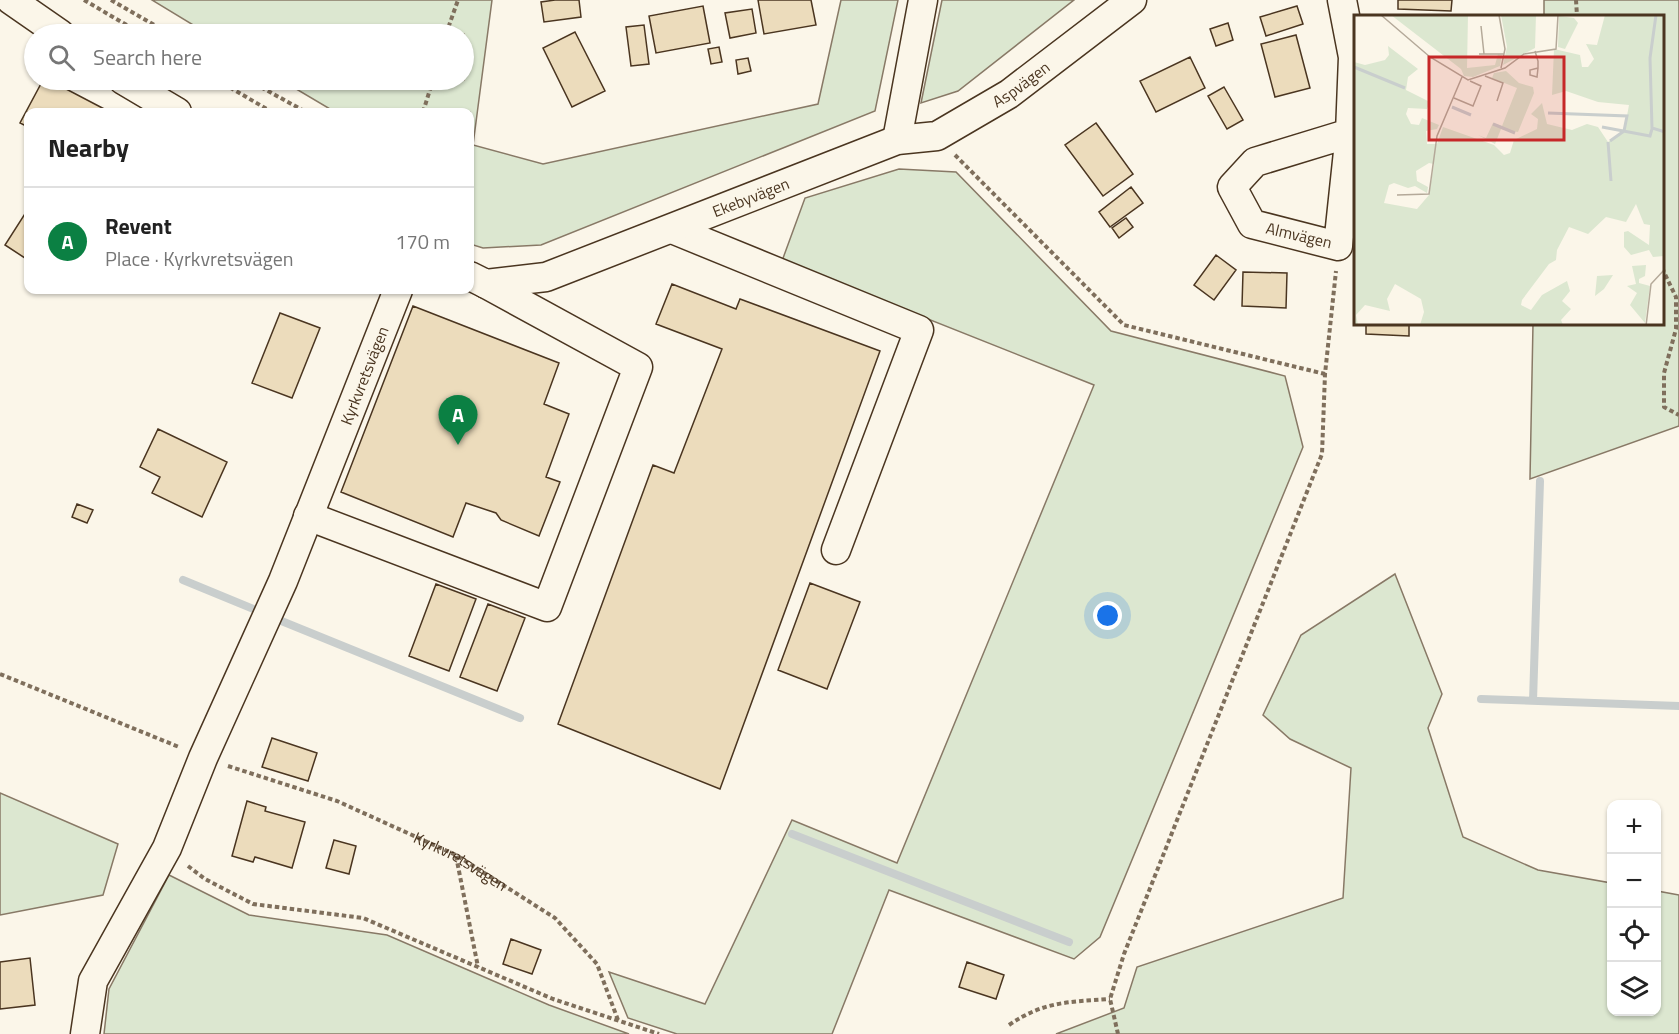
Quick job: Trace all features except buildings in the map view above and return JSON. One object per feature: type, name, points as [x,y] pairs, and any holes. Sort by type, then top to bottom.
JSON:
[{"type":"street","points":[[11,0],[46,24]]},
{"type":"street","points":[[897,140],[923,0]]},
{"type":"street","name":"Aspvägen","points":[[897,140],[937,136],[1009,94],[1132,0]]},
{"type":"street","name":"Almvägen","points":[[1342,0],[1353,57],[1350,133],[1338,246],[1252,224],[1232,187],[1255,162],[1350,133]]},
{"type":"street","points":[[140,90],[170,108]]},
{"type":"street","name":"Ekebyvägen","points":[[478,280],[546,277],[897,140]]},
{"type":"street","points":[[672,229],[919,330],[836,550]]},
{"type":"street","points":[[308,516],[548,607],[638,367],[478,280]]},
{"type":"street","name":"Kyrkvretsvägen","points":[[85,1034],[93,981],[167,848],[203,758],[283,580],[396,294]]},
{"type":"path","points":[[84,0],[125,24]]},
{"type":"path","points":[[111,0],[153,24]]},
{"type":"path","points":[[450,24],[458,0]]},
{"type":"path","points":[[1576,0],[1577,15]]},
{"type":"path","points":[[234,90],[265,108]]},
{"type":"path","points":[[266,90],[299,108]]},
{"type":"path","points":[[424,108],[430,90]]},
{"type":"path","points":[[937,136],[1011,214],[1124,325],[1325,374]]},
{"type":"path","points":[[1118,1034],[1110,999],[1124,954],[1322,454],[1325,374],[1338,246]]},
{"type":"path","points":[[1664,272],[1676,297],[1676,329],[1664,373],[1664,407],[1679,415]]},
{"type":"path","name":"Kyrkvretsvägen","points":[[0,674],[158,736],[203,758],[337,801],[456,855],[555,918],[597,964],[618,1020]]},
{"type":"path","points":[[167,848],[205,879],[254,904],[363,918],[553,999],[659,1034]]},
{"type":"path","points":[[456,855],[478,967]]},
{"type":"path","points":[[1009,1025],[1030,1010],[1060,1002],[1110,999]]},
{"type":"green space","points":[[152,0],[492,0],[474,137],[474,108],[328,108],[298,90],[474,90],[474,24],[192,24]]},
{"type":"green space","points":[[841,0],[898,0],[875,111],[541,245],[483,248],[474,245],[474,145],[543,164],[818,104]]},
{"type":"green space","points":[[942,0],[1074,0],[958,91],[921,103]]},
{"type":"green space","points":[[1544,0],[1679,0],[1679,426],[1530,479],[1533,326],[1664,326],[1664,15],[1544,15]]},
{"type":"green space","points":[[899,169],[956,172],[1111,331],[1285,376],[1303,447],[1100,937],[1074,959],[889,890],[832,1034],[677,1034],[628,1018],[609,972],[705,1004],[792,820],[897,863],[1094,385],[782,261],[805,198]]},
{"type":"green space","points":[[1395,574],[1442,694],[1428,728],[1463,837],[1538,870],[1607,882],[1607,1016],[1661,1016],[1661,892],[1679,895],[1679,1034],[1056,1034],[1124,1008],[1137,967],[1343,898],[1351,768],[1290,739],[1263,715],[1301,635]]},
{"type":"green space","points":[[0,793],[118,844],[103,895],[0,915]]},
{"type":"green space","points":[[169,875],[249,915],[387,935],[549,1005],[629,1034],[104,1034],[109,989]]},
{"type":"waterway","points":[[1533,701],[1540,481]]},
{"type":"waterway","points":[[183,580],[256,610]]},
{"type":"waterway","points":[[279,620],[520,718]]},
{"type":"waterway","points":[[1481,699],[1679,706]]},
{"type":"waterway","points":[[792,834],[1069,942]]},
{"type":"place","name":"Revent","points":[[458,445]]}]
